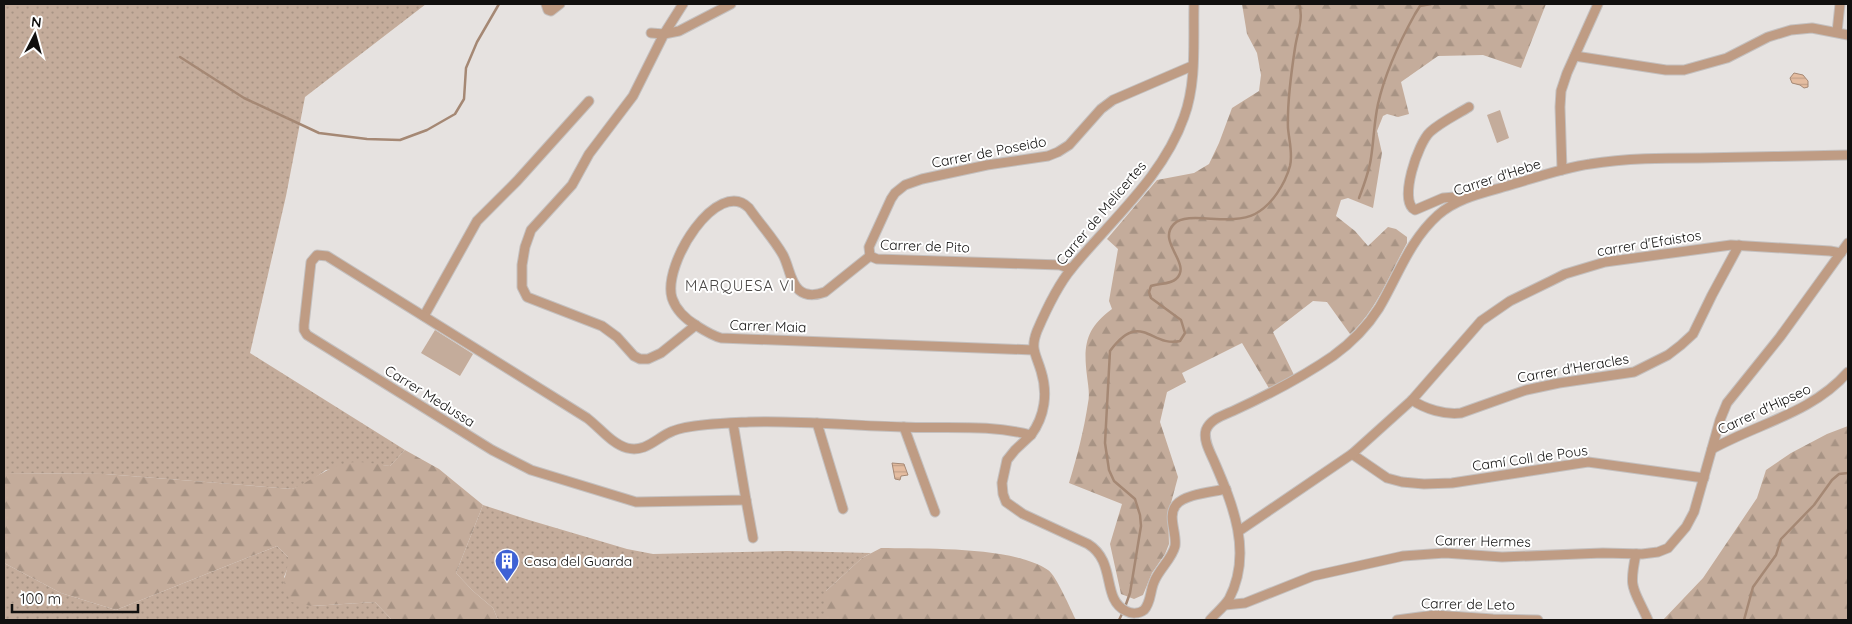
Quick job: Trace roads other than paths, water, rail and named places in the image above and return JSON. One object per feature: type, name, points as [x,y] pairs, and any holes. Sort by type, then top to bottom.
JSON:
[{"type":"street","points":[[546,4],[548,10],[552,11],[560,4]]},
{"type":"street","points":[[683,4],[664,34],[633,96],[592,149],[572,184],[531,230],[524,254],[522,287],[524,294],[530,299],[602,326],[617,337],[634,356],[640,359],[648,359],[661,353],[696,325]]},
{"type":"street","points":[[651,33],[664,34],[680,31],[731,4]]},
{"type":"street","name":"Carrer de Melicertes","points":[[1033,350],[1034,338],[1042,320],[1071,269],[1141,188],[1169,149],[1181,124],[1192,84],[1194,4]]},
{"type":"street","points":[[1562,170],[1560,100],[1564,81],[1598,4]]},
{"type":"street","points":[[1837,32],[1840,4]]},
{"type":"street","points":[[1575,56],[1666,70],[1684,70],[1727,58],[1768,37],[1791,30],[1806,28],[1848,35]]},
{"type":"street","name":"Carrer de Poseido","points":[[870,256],[869,247],[891,199],[905,185],[950,172],[1058,152],[1069,144],[1101,109],[1113,100],[1192,66]]},
{"type":"street","points":[[424,316],[477,221],[517,181],[589,101]]},
{"type":"street","points":[[1469,107],[1430,132],[1425,138],[1408,183],[1408,201],[1411,208],[1415,210],[1443,198],[1456,196],[1470,197]]},
{"type":"street","name":"Carrer d'Hebe","points":[[1239,531],[1226,489],[1205,439],[1209,425],[1216,419],[1294,381],[1350,342],[1376,312],[1407,253],[1429,224],[1447,208],[1470,197],[1562,170],[1608,161],[1848,155]]},
{"type":"street","name":"Carrer de Pito","points":[[696,325],[686,318],[674,302],[670,290],[672,273],[677,257],[708,213],[720,205],[731,201],[746,205],[781,252],[799,291],[806,294],[816,295],[825,292],[870,256],[877,259],[1060,265],[1071,269]]},
{"type":"street","points":[[1704,478],[1720,420],[1727,403],[1780,336],[1848,242]]},
{"type":"street","name":"carrer d'Efaistos","points":[[1352,454],[1412,400],[1481,321],[1510,301],[1565,274],[1605,262],[1739,245],[1830,251],[1840,254]]},
{"type":"street","name":"Carrer d'Heracles","points":[[1412,400],[1428,408],[1450,413],[1461,413],[1526,390],[1568,381],[1620,375],[1641,369],[1676,350],[1690,338],[1739,245]]},
{"type":"street","name":"Carrer Medussa","points":[[746,500],[636,502],[531,470],[507,459],[307,335],[304,325],[312,259],[317,255],[327,256],[587,418],[624,447],[640,449],[676,430],[766,421],[904,428],[969,428],[1011,431],[1031,435]]},
{"type":"street","name":"Carrer Maia","points":[[696,325],[721,338],[1033,350]]},
{"type":"street","points":[[1033,350],[1043,378],[1045,398],[1040,420],[1031,435],[1007,460],[1002,483],[1003,494],[1006,502],[1023,514],[1097,550],[1104,561],[1114,599],[1128,612],[1138,613],[1147,606],[1156,576],[1173,550],[1175,541],[1172,515],[1175,505],[1185,498],[1226,489]]},
{"type":"street","name":"Carrer d'Hipseo","points":[[1712,449],[1813,402],[1831,389],[1848,372]]},
{"type":"street","points":[[733,423],[753,538]]},
{"type":"street","points":[[817,423],[843,509]]},
{"type":"street","points":[[904,428],[935,512]]},
{"type":"street","points":[[1210,620],[1225,605],[1234,587],[1239,570],[1241,551],[1239,531],[1352,454]]},
{"type":"street","name":"Camí Coll de Pous","points":[[1352,454],[1387,478],[1402,482],[1424,484],[1452,483],[1588,462],[1704,478]]},
{"type":"street","name":"Carrer Hermes","points":[[1225,605],[1245,602],[1313,576],[1403,556],[1445,553],[1502,557],[1658,552],[1674,543],[1690,520],[1704,478]]},
{"type":"street","points":[[1636,554],[1632,584],[1635,595],[1648,620]]},
{"type":"street","name":"Carrer de Leto","points":[[1397,620],[1427,615],[1538,620]]},
{"type":"waterway","points":[[180,57],[244,98],[319,133],[367,139],[400,140],[427,130],[455,114],[464,99],[466,68],[477,42],[499,4]]},
{"type":"waterway","points":[[1125,607],[1130,593],[1141,526],[1135,499],[1114,481],[1109,470],[1105,443],[1110,351],[1121,339],[1130,333],[1138,331],[1170,342],[1180,341],[1185,333],[1181,320],[1151,298],[1149,292],[1151,286],[1173,281],[1180,273],[1178,260],[1169,238],[1174,224],[1189,218],[1245,218],[1255,214],[1267,205],[1281,187],[1288,173],[1291,161],[1288,108],[1292,68],[1300,21],[1299,4]]},
{"type":"waterway","points":[[1359,198],[1369,168],[1378,104],[1389,69],[1404,35],[1420,6],[1431,4]]},
{"type":"waterway","points":[[1744,620],[1753,587],[1776,555],[1781,539],[1814,505],[1832,480],[1839,474],[1848,473]]},
{"type":"waterway","points":[[1119,620],[1123,612]]},
{"type":"place","name":"Casa del Guarda","points":[[507,582]]},
{"type":"district","name":"MARQUESA VI","points":[[740,285]]}]
